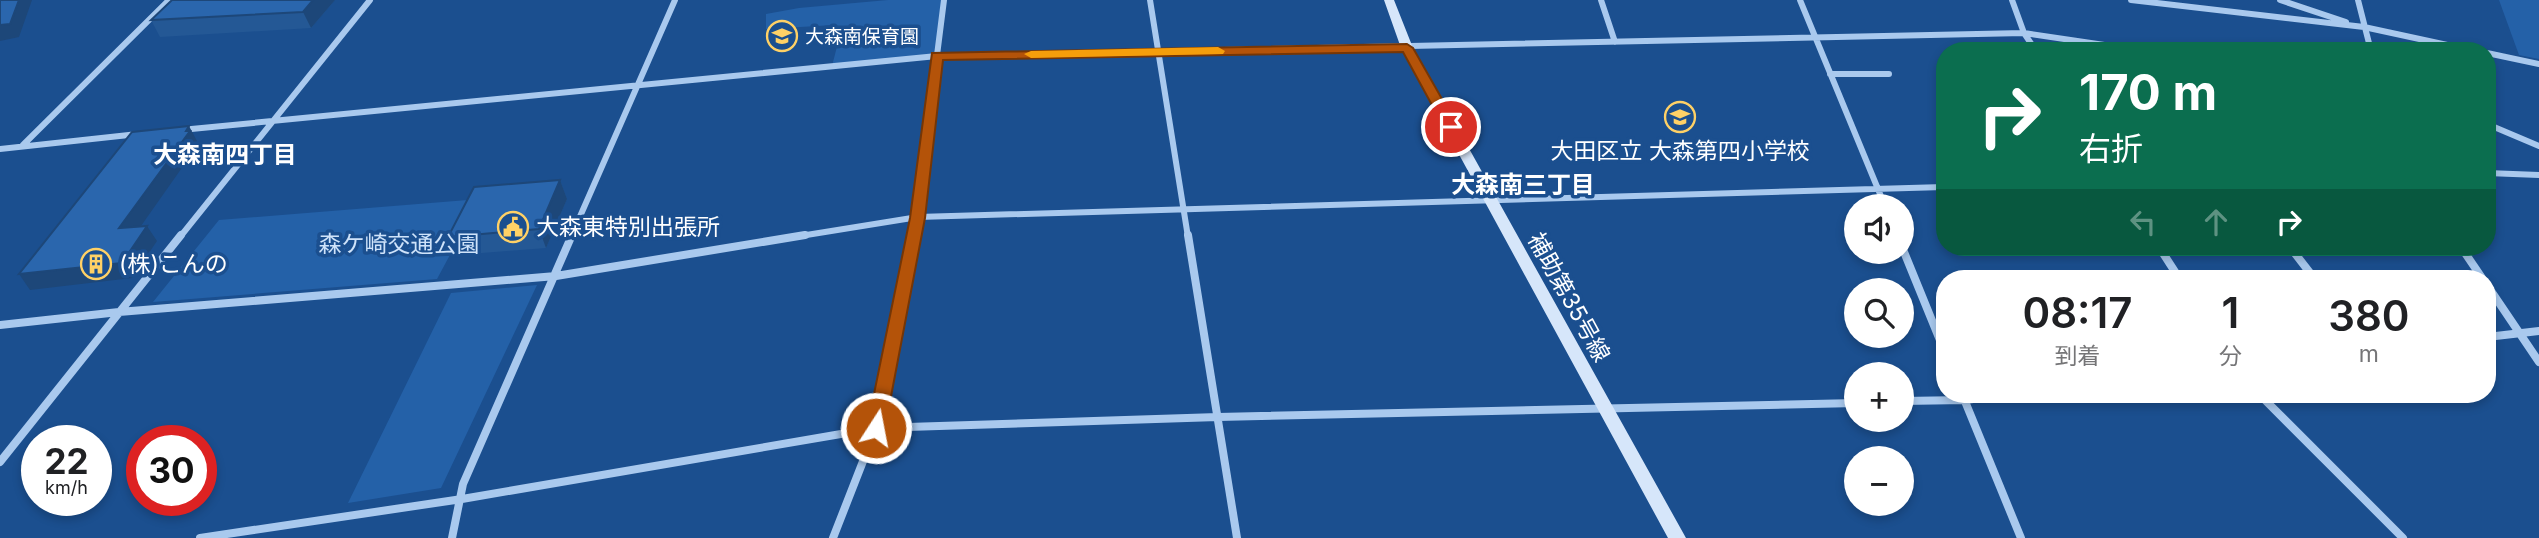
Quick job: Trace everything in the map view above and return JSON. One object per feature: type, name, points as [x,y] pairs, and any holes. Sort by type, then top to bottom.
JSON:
[{"type":"street","points":[[22,145],[169,0]]},
{"type":"street","points":[[0,461],[370,0]]},
{"type":"street","points":[[452,538],[463,484],[675,0]]},
{"type":"street","points":[[832,538],[876,428],[918,218],[944,0]]},
{"type":"street","points":[[1150,0],[1237,538]]},
{"type":"street","name":"補助第35号線","points":[[1389,0],[1407,48],[1677,538]]},
{"type":"street","points":[[1601,0],[1615,42]]},
{"type":"street","points":[[1800,0],[1880,194]]},
{"type":"street","points":[[2011,0],[2030,42]]},
{"type":"street","points":[[2131,0],[2364,27],[2433,42]]},
{"type":"street","points":[[2280,0],[2364,27]]},
{"type":"street","points":[[2358,0],[2368,42]]},
{"type":"street","points":[[168,131],[937,56],[2024,33],[2085,42]]},
{"type":"street","points":[[2496,55],[2539,64]]},
{"type":"street","points":[[1830,74],[1889,74]]},
{"type":"street","points":[[2496,128],[2539,146]]},
{"type":"street","points":[[0,149],[142,133]]},
{"type":"street","points":[[2496,173],[2539,175]]},
{"type":"street","points":[[0,325],[119,312],[555,276],[918,218],[1936,187]]},
{"type":"street","points":[[2297,256],[2308,270]]},
{"type":"street","points":[[1909,264],[1936,330]]},
{"type":"street","points":[[2496,298],[2539,362]]},
{"type":"street","points":[[2496,336],[2539,331]]},
{"type":"street","points":[[1914,400],[1936,399]]},
{"type":"street","points":[[200,538],[462,499],[876,428],[1844,402]]},
{"type":"street","points":[[1966,403],[2021,538]]},
{"type":"street","points":[[2268,403],[2403,538]]},
{"type":"green space","points":[[888,0],[944,0],[937,56],[832,66],[842,27],[834,25],[766,29],[766,14],[799,8]]},
{"type":"green space","points":[[2499,0],[2539,0],[2539,59],[2519,55]]},
{"type":"green space","name":"森ケ崎交通公園","points":[[480,199],[437,279],[153,302],[219,220]]},
{"type":"green space","points":[[537,285],[441,488],[348,503],[451,293]]},
{"type":"building","points":[[0,0],[19,0],[10,24],[0,25]]},
{"type":"building","points":[[172,0],[313,0],[303,12],[151,20]]},
{"type":"building","points":[[189,126],[186,131],[190,131],[119,228],[147,226],[122,263],[19,274],[132,132]]},
{"type":"building","points":[[560,180],[539,229],[448,237],[474,187]]},
{"type":"slow traffic","points":[[1031,54],[1218,51]]},
{"type":"place","name":"大森南保育園","points":[[782,36]]},
{"type":"place","name":"大田区立 大森第四小学校","points":[[1680,117]]},
{"type":"place","name":"大森東特別出張所","points":[[513,227]]},
{"type":"place","name":"(株)こんの","points":[[96,264]]},
{"type":"district","name":"大森南四丁目","points":[[225,155]]},
{"type":"district","name":"大森南三丁目","points":[[1523,185]]},
{"type":"route","points":[[876,428],[918,218],[937,56],[1407,48],[1451,127]]}]
